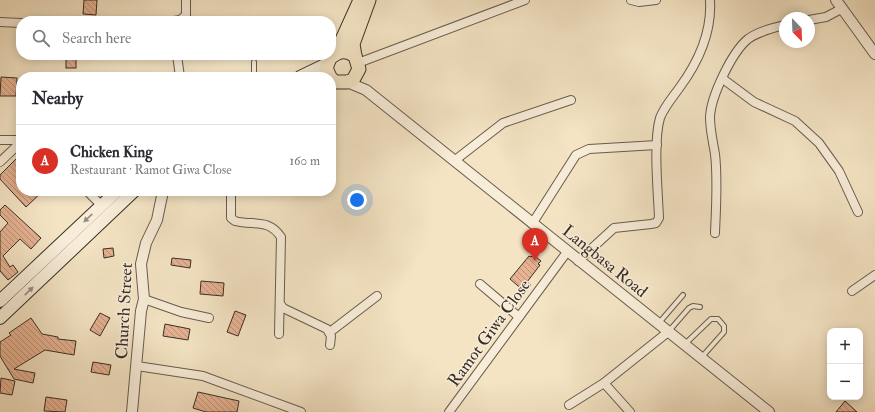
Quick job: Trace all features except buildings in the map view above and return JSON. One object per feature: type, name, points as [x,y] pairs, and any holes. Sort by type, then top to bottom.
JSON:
[{"type":"main road","points":[[343,75],[348,52],[336,53],[360,0]]},
{"type":"main road","points":[[343,75],[369,0]]},
{"type":"main road","points":[[327,72],[327,64],[329,60]]},
{"type":"main road","points":[[310,72],[327,64]]},
{"type":"main road","points":[[0,301],[112,196]]},
{"type":"main road","points":[[0,318],[129,196]]},
{"type":"street","points":[[185,16],[186,0]]},
{"type":"street","points":[[343,75],[525,0]]},
{"type":"street","points":[[631,0],[639,2],[656,0]]},
{"type":"street","points":[[578,261],[614,228],[656,223],[659,218],[657,145],[660,120],[662,112],[682,85],[701,54],[707,36],[711,15],[710,0]]},
{"type":"street","points":[[815,19],[826,18],[839,4],[875,54]]},
{"type":"street","points":[[0,22],[16,23]]},
{"type":"street","points":[[715,233],[717,198],[715,154],[710,116],[723,79],[738,49],[760,32],[779,27]]},
{"type":"street","points":[[178,60],[179,72]]},
{"type":"street","name":"Langbasa Road","points":[[343,75],[366,90],[578,261],[769,412]]},
{"type":"street","points":[[723,79],[754,102],[795,121],[819,142],[839,171],[858,212]]},
{"type":"street","points":[[454,161],[503,123],[571,100]]},
{"type":"street","points":[[0,140],[16,141]]},
{"type":"street","points":[[532,224],[576,155],[589,149],[657,145]]},
{"type":"street","points":[[0,162],[16,146]]},
{"type":"street","points":[[92,196],[102,205]]},
{"type":"street","name":"Church Street","points":[[132,412],[141,311],[144,299],[141,264],[146,243],[157,220],[162,196]]},
{"type":"street","points":[[231,196],[231,218],[234,222],[267,225],[275,229],[281,237],[281,305],[279,334]]},
{"type":"street","name":"Ramot Giwa Close","points":[[449,412],[567,252]]},
{"type":"street","points":[[852,291],[875,275]]},
{"type":"street","points":[[480,284],[519,317]]},
{"type":"street","points":[[330,332],[377,296]]},
{"type":"street","points":[[144,299],[181,312],[209,318]]},
{"type":"street","points":[[281,305],[330,332]]},
{"type":"street","points":[[330,332],[330,345]]},
{"type":"street","points":[[569,405],[604,383],[668,332]]},
{"type":"street","points":[[137,366],[203,376],[301,412]]},
{"type":"street","points":[[604,383],[630,412]]},
{"type":"lane","points":[[254,62],[254,72]]},
{"type":"lane","points":[[658,324],[683,295]]},
{"type":"lane","points":[[668,332],[689,308],[693,306],[700,307]]},
{"type":"lane","points":[[685,345],[711,319],[718,319],[724,326],[724,332],[701,358]]},
{"type":"place","name":"Chicken King","points":[[535,261]]}]
